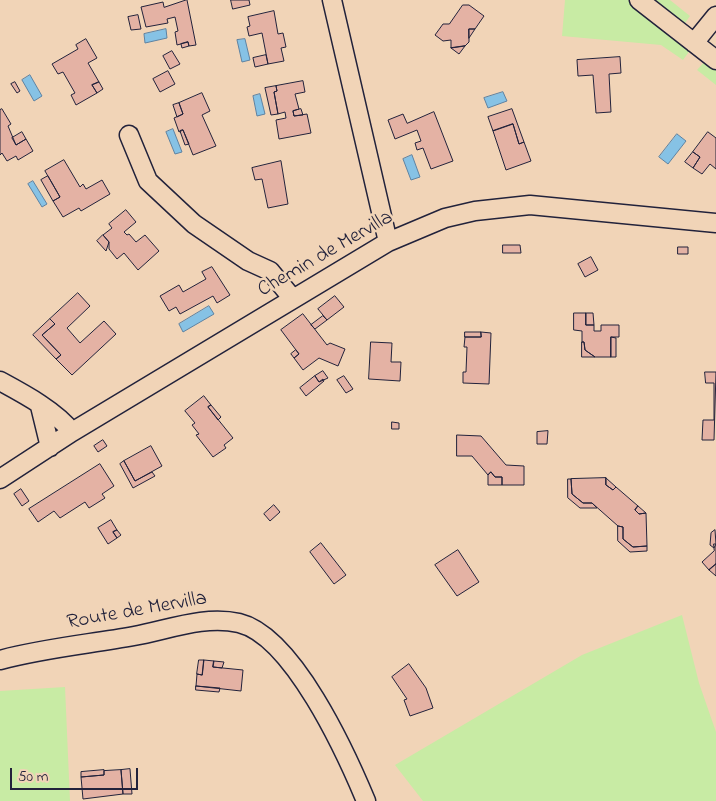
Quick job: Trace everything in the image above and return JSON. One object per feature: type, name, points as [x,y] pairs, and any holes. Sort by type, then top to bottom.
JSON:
[{"type":"street","points":[[332,0],[388,242]]},
{"type":"street","points":[[639,0],[716,60]]},
{"type":"street","points":[[694,43],[716,16]]},
{"type":"street","points":[[129,135],[148,180],[194,224],[248,261],[270,271],[293,299]]},
{"type":"street","name":"Chemin de Mervilla","points":[[0,479],[72,432],[388,242],[445,218],[475,211],[530,205],[716,224]]},
{"type":"street","points":[[0,381],[31,397],[40,406],[62,419],[72,432]]},
{"type":"street","points":[[40,406],[50,447]]},
{"type":"street","name":"Route de Mervilla","points":[[0,660],[33,652],[136,636],[209,621],[224,621],[251,628],[266,638],[293,668],[321,708],[350,762],[366,801]]},
{"type":"green space","points":[[565,0],[628,0],[691,49],[683,60],[661,45],[562,36]]},
{"type":"green space","points":[[655,0],[670,0],[690,16],[685,23]]},
{"type":"green space","points":[[705,61],[716,69],[716,85],[697,70]]},
{"type":"green space","points":[[682,615],[699,683],[716,732],[716,801],[423,801],[395,765],[582,655]]},
{"type":"green space","points":[[65,687],[70,801],[0,801],[0,691]]},
{"type":"water","points":[[166,29],[167,38],[145,43],[144,34]]},
{"type":"water","points":[[245,39],[250,60],[242,62],[237,40]]},
{"type":"water","points":[[30,75],[42,96],[34,101],[22,80]]},
{"type":"water","points":[[503,92],[507,101],[488,108],[484,98]]},
{"type":"water","points":[[260,94],[265,114],[257,116],[253,96]]},
{"type":"water","points":[[173,129],[182,152],[175,154],[166,132]]},
{"type":"water","points":[[677,134],[686,141],[668,164],[659,157]]},
{"type":"water","points":[[412,155],[420,177],[411,180],[403,159]]},
{"type":"water","points":[[33,181],[47,204],[42,207],[28,184]]},
{"type":"water","points":[[209,306],[214,314],[183,332],[179,324]]},
{"type":"building","points":[[187,0],[196,45],[189,46],[188,42],[177,45],[175,32],[178,31],[175,17],[167,19],[168,23],[146,27],[141,7],[163,2],[164,7]]},
{"type":"building","points":[[231,0],[249,0],[250,5],[233,9]]},
{"type":"building","points":[[463,5],[469,5],[484,16],[475,29],[469,29],[469,42],[465,46],[451,48],[451,40],[443,41],[435,35],[443,24],[449,24]]},
{"type":"building","points":[[274,11],[278,34],[283,33],[286,47],[281,48],[284,61],[268,64],[262,33],[249,36],[247,27],[250,26],[248,17]]},
{"type":"building","points":[[138,15],[141,29],[131,30],[128,17]]},
{"type":"building","points":[[469,29],[475,29],[469,38]]},
{"type":"building","points":[[86,39],[97,58],[88,63],[99,82],[92,85],[97,93],[76,105],[71,95],[75,93],[63,72],[58,74],[52,64],[78,49],[76,45]]},
{"type":"building","points":[[188,42],[189,46],[182,48],[181,44]]},
{"type":"building","points":[[465,46],[459,54],[451,48]]},
{"type":"building","points":[[172,51],[180,64],[170,69],[163,56]]},
{"type":"building","points":[[266,55],[268,64],[255,67],[253,58]]},
{"type":"building","points":[[620,57],[621,73],[609,74],[611,112],[596,113],[593,75],[578,76],[577,60]]},
{"type":"building","points":[[168,71],[175,84],[160,92],[153,79]]},
{"type":"building","points":[[303,81],[305,92],[295,94],[299,109],[293,111],[294,116],[307,114],[311,133],[279,139],[276,120],[286,118],[285,112],[278,114],[274,92],[277,91],[276,86]]},
{"type":"building","points":[[15,82],[20,91],[17,93],[11,84]]},
{"type":"building","points":[[99,82],[103,89],[97,93],[92,85]]},
{"type":"building","points":[[276,86],[277,91],[274,92],[278,114],[271,115],[265,88]]},
{"type":"building","points":[[202,93],[210,111],[202,115],[216,146],[193,155],[183,130],[179,132],[174,118],[183,114],[179,103]]},
{"type":"building","points":[[179,103],[183,114],[177,117],[173,105]]},
{"type":"building","points":[[2,109],[11,124],[8,126],[16,145],[26,139],[33,151],[18,160],[16,156],[7,161],[2,153],[0,155],[0,110]]},
{"type":"building","points":[[301,109],[303,115],[294,116],[293,111]]},
{"type":"building","points":[[512,109],[524,142],[519,144],[513,124],[493,131],[488,117]]},
{"type":"building","points":[[434,112],[453,161],[431,169],[423,148],[417,150],[415,143],[421,141],[417,130],[395,139],[388,120],[403,114],[407,123]]},
{"type":"building","points":[[513,124],[519,144],[524,142],[531,161],[506,170],[493,131]]},
{"type":"building","points":[[183,130],[189,144],[185,145],[180,131]]},
{"type":"building","points":[[22,132],[26,139],[16,145],[12,138]]},
{"type":"building","points":[[708,132],[716,138],[716,169],[710,164],[702,174],[693,168],[700,157],[693,152]]},
{"type":"building","points":[[693,152],[700,157],[693,168],[685,162]]},
{"type":"building","points":[[64,160],[80,187],[83,184],[86,189],[102,180],[110,194],[81,211],[79,208],[63,217],[53,201],[60,197],[45,171]]},
{"type":"building","points":[[281,161],[288,204],[268,208],[262,179],[255,180],[252,168]]},
{"type":"building","points":[[48,176],[60,197],[53,201],[41,180]]},
{"type":"building","points":[[126,210],[136,222],[124,232],[127,235],[129,234],[136,242],[145,235],[159,251],[138,270],[124,253],[117,259],[109,249],[109,242],[103,235],[112,228],[109,224]]},
{"type":"building","points":[[103,235],[109,242],[106,251],[97,241]]},
{"type":"building","points":[[503,245],[520,245],[521,253],[503,253]]},
{"type":"building","points":[[678,247],[688,247],[688,254],[678,254]]},
{"type":"building","points":[[591,257],[598,270],[585,277],[578,264]]},
{"type":"building","points":[[212,267],[230,295],[217,303],[213,296],[180,314],[176,307],[169,311],[160,296],[179,285],[183,292],[206,279],[202,272]]},
{"type":"building","points":[[78,293],[90,306],[67,328],[80,343],[104,321],[116,334],[72,375],[56,359],[61,355],[42,335],[55,324],[50,319]]},
{"type":"building","points":[[335,296],[344,307],[327,320],[318,309]]},
{"type":"building","points":[[574,313],[586,313],[586,325],[594,325],[594,331],[601,331],[601,325],[619,325],[619,337],[611,337],[611,357],[595,357],[585,350],[584,342],[582,342],[582,331],[574,330]]},
{"type":"building","points":[[586,313],[593,313],[594,325],[586,325]]},
{"type":"building","points":[[303,314],[327,345],[330,343],[345,349],[338,366],[319,358],[303,370],[294,358],[299,354],[281,330]]},
{"type":"building","points":[[323,316],[327,320],[315,329],[311,325]]},
{"type":"building","points":[[50,319],[55,324],[42,335],[61,355],[56,359],[33,335]]},
{"type":"building","points":[[465,332],[481,332],[481,337],[465,337]]},
{"type":"building","points":[[481,332],[491,333],[489,384],[463,383],[463,372],[466,372],[467,347],[464,347],[465,337],[481,337]]},
{"type":"building","points":[[611,337],[616,338],[616,357],[611,357]]},
{"type":"building","points":[[371,342],[392,343],[391,362],[401,362],[400,381],[369,379]]},
{"type":"building","points":[[582,342],[584,342],[585,350],[595,357],[582,357]]},
{"type":"building","points":[[296,350],[299,354],[294,358],[291,354]]},
{"type":"building","points":[[323,371],[328,378],[319,382],[315,376]]},
{"type":"building","points":[[705,372],[716,372],[714,440],[702,440],[703,420],[714,420],[714,383],[706,383]]},
{"type":"building","points":[[315,376],[319,382],[323,379],[324,381],[306,396],[300,388]]},
{"type":"building","points":[[344,376],[353,389],[346,393],[337,380]]},
{"type":"building","points":[[204,396],[211,405],[208,407],[233,438],[224,445],[226,448],[213,457],[196,435],[199,434],[192,425],[195,423],[185,411]]},
{"type":"building","points":[[211,405],[221,417],[218,420],[208,407]]},
{"type":"building","points":[[392,422],[399,423],[399,429],[392,429]]},
{"type":"building","points":[[548,431],[547,444],[537,444],[537,432]]},
{"type":"building","points":[[457,435],[481,436],[506,465],[524,466],[524,485],[502,485],[502,477],[495,477],[491,472],[488,475],[472,456],[457,456]]},
{"type":"building","points":[[103,440],[107,446],[98,452],[94,446]]},
{"type":"building","points":[[151,446],[162,466],[135,481],[124,461]]},
{"type":"building","points":[[124,461],[135,481],[152,472],[155,476],[133,488],[120,464]]},
{"type":"building","points":[[100,464],[114,486],[102,494],[105,498],[89,508],[85,502],[60,518],[54,511],[38,522],[29,509]]},
{"type":"building","points":[[491,472],[495,477],[502,477],[502,485],[488,485],[488,475]]},
{"type":"building","points":[[606,478],[616,487],[613,490],[606,485]]},
{"type":"building","points":[[606,478],[606,485],[613,490],[616,487],[638,506],[635,510],[639,514],[646,513],[647,546],[633,547],[623,539],[623,527],[618,526],[592,503],[583,503],[572,494],[571,479]]},
{"type":"building","points":[[568,479],[571,479],[572,494],[583,503],[592,503],[597,508],[580,508],[568,498]]},
{"type":"building","points":[[21,489],[29,501],[22,506],[14,494]]},
{"type":"building","points":[[274,505],[280,512],[270,521],[264,514]]},
{"type":"building","points":[[638,506],[646,513],[639,514],[635,510]]},
{"type":"building","points":[[111,520],[117,530],[113,532],[117,538],[108,544],[98,528]]},
{"type":"building","points":[[618,526],[623,527],[623,539],[633,547],[647,546],[647,551],[630,552],[618,541]]},
{"type":"building","points":[[117,530],[121,535],[117,538],[113,532]]},
{"type":"building","points":[[715,530],[716,544],[714,548],[710,545],[711,533]]},
{"type":"building","points":[[321,543],[346,575],[334,584],[310,552]]},
{"type":"building","points":[[714,544],[716,544],[716,564],[709,570],[702,562],[714,551]]},
{"type":"building","points":[[458,550],[479,582],[457,596],[435,565]]},
{"type":"building","points":[[716,564],[716,576],[709,570]]},
{"type":"building","points":[[199,660],[204,660],[202,675],[197,674]]},
{"type":"building","points":[[204,660],[214,661],[213,667],[243,670],[241,691],[196,686],[197,674],[202,675]]},
{"type":"building","points":[[214,661],[224,662],[222,668],[213,667]]},
{"type":"building","points":[[409,664],[426,688],[433,708],[410,716],[404,700],[407,699],[392,677]]},
{"type":"building","points":[[196,686],[220,688],[219,692],[196,690]]},
{"type":"building","points":[[130,769],[132,794],[123,794],[121,770]]},
{"type":"building","points":[[104,770],[104,775],[81,777],[81,772]]},
{"type":"building","points":[[121,770],[123,794],[83,799],[81,777],[104,775],[104,771]]}]
